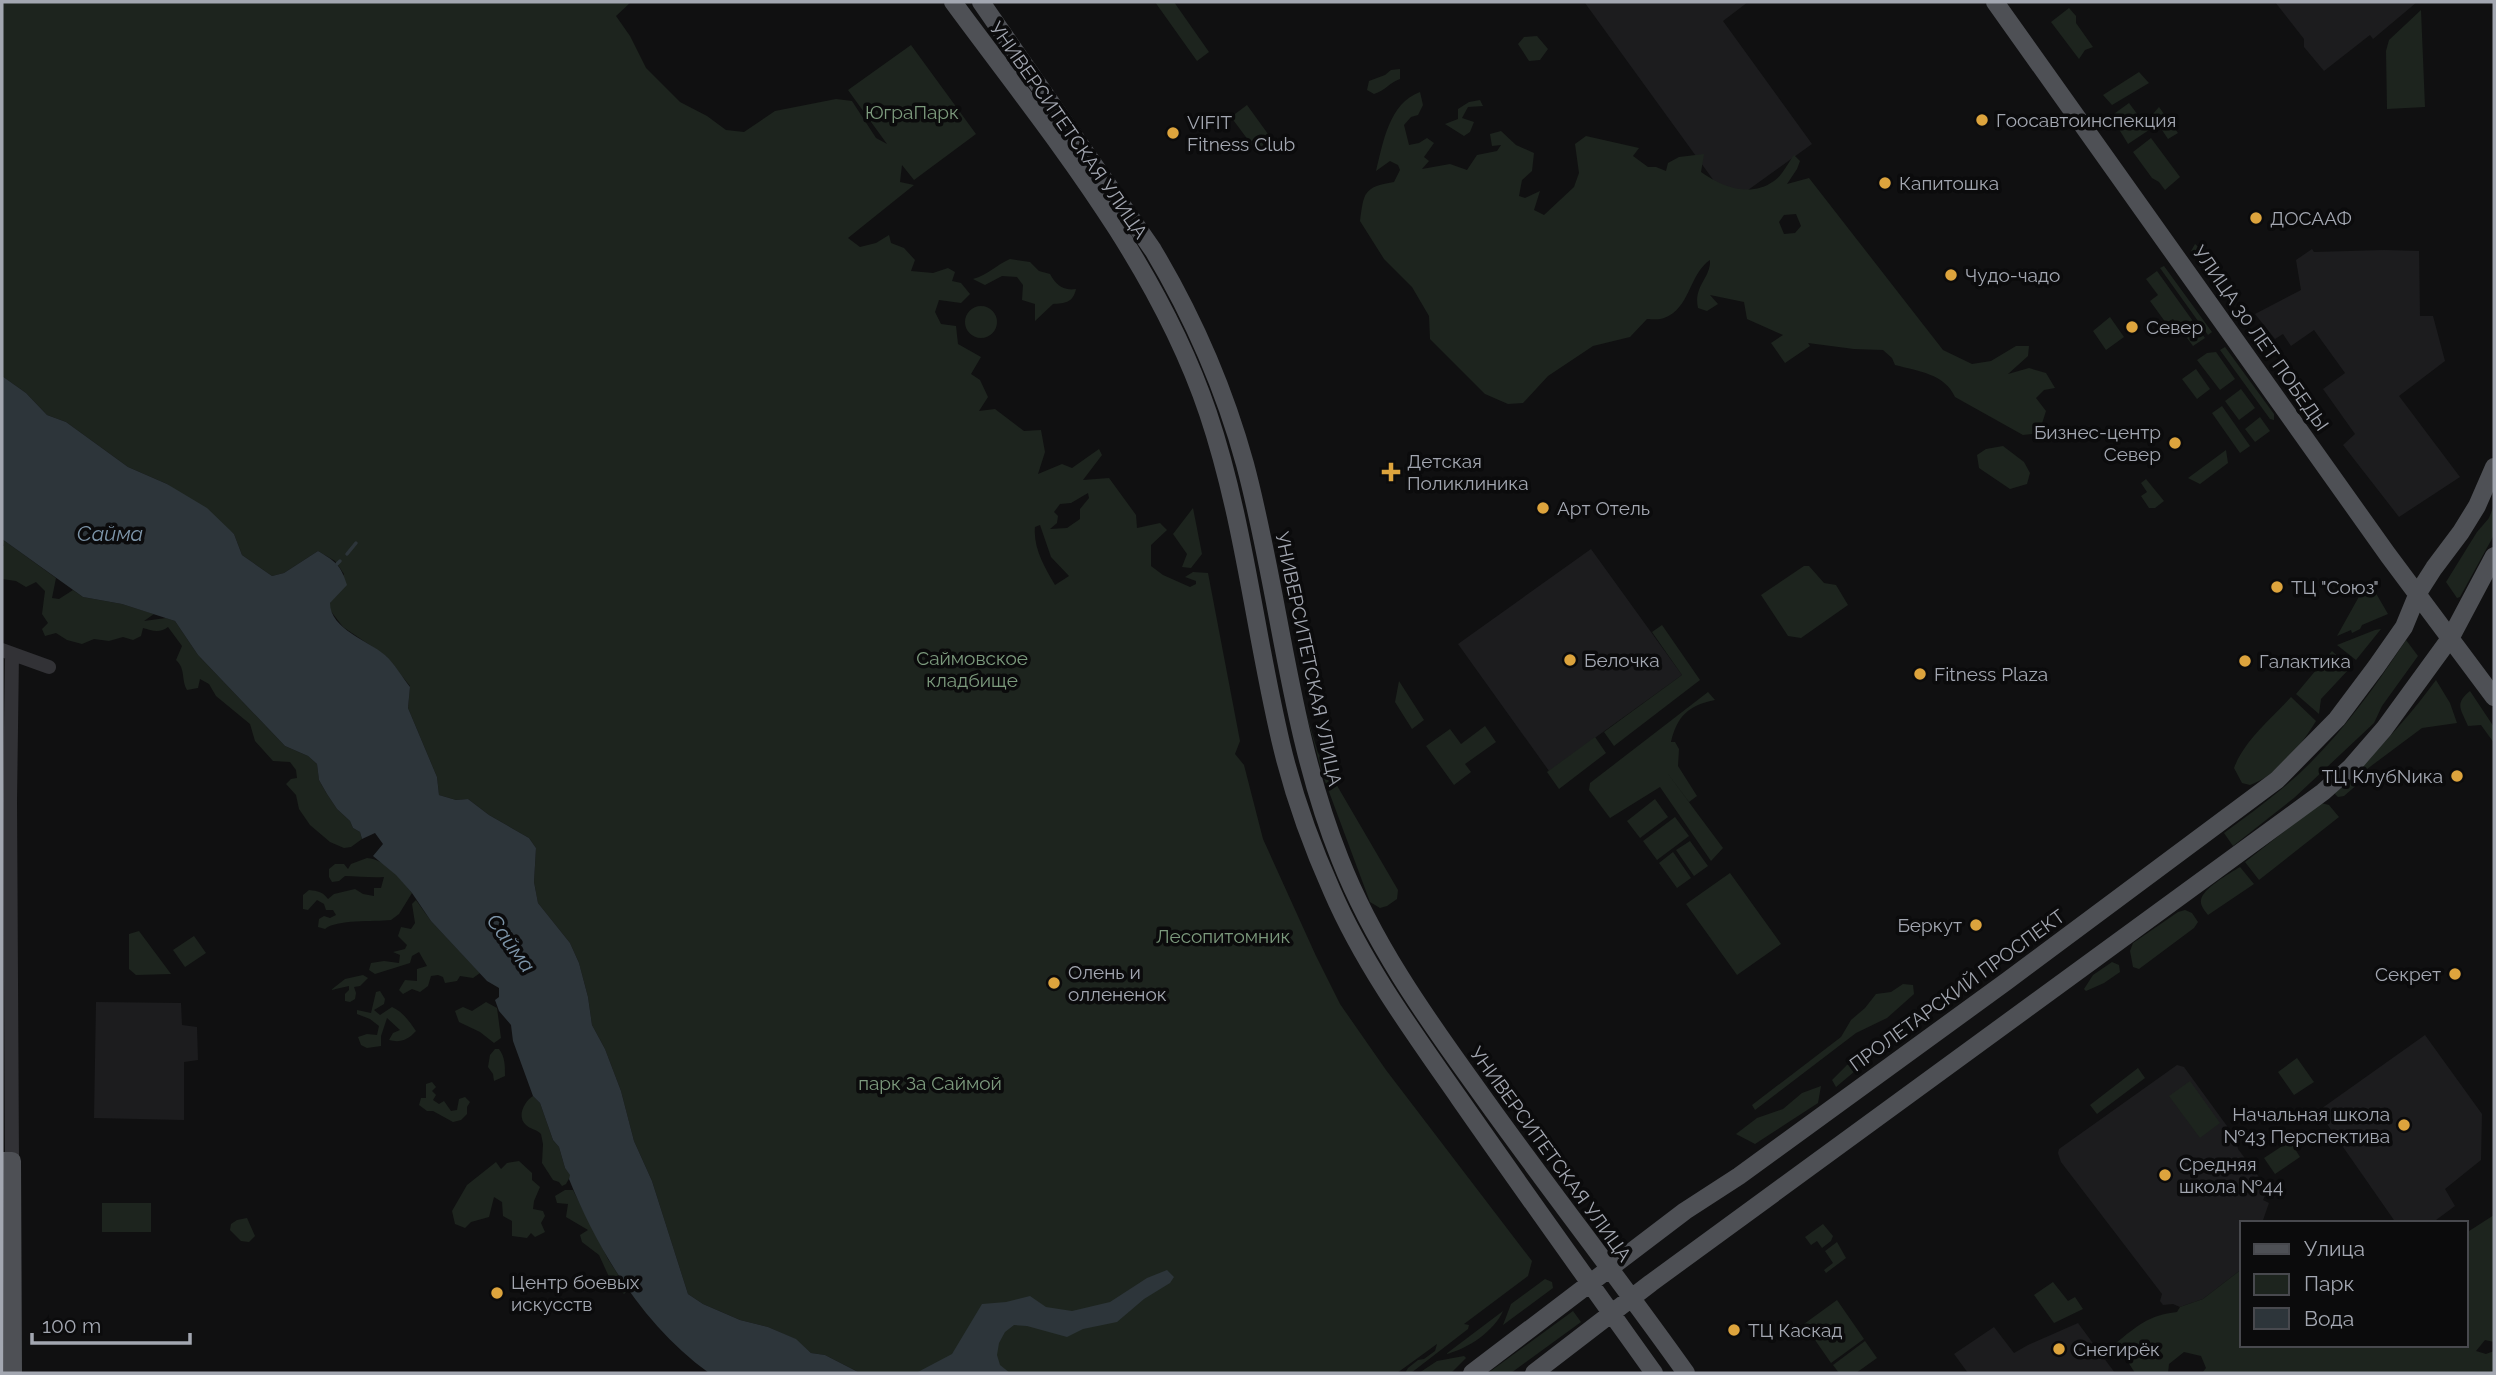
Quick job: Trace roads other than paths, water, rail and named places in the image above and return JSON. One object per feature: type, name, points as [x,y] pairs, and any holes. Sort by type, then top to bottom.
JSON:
[{"type":"main road","name":"УНИВЕРСИТЕТСКАЯ УЛИЦА","points":[[953,2],[1115,228],[1181,343],[1209,416],[1230,495],[1282,746],[1310,838],[1340,908],[1374,970],[1424,1048],[1654,1373]]},
{"type":"main road","name":"УНИВЕРСИТЕТСКАЯ УЛИЦА","points":[[981,2],[1153,250],[1210,360],[1245,466],[1293,700],[1317,795],[1340,860],[1368,919],[1390,960],[1440,1037],[1686,1373]]},
{"type":"main road","name":"УЛИЦА 30 ЛЕТ ПОБЕДЫ","points":[[1995,2],[2388,555],[2494,697]]},
{"type":"main road","name":"ПРОЛЕТАРСКИЙ ПРОСПЕКТ","points":[[1472,1373],[1685,1211],[1739,1176],[2007,981],[2277,780],[2337,719],[2404,627],[2418,593],[2466,524],[2494,467]]},
{"type":"main road","points":[[1534,1373],[1632,1298],[2323,792],[2373,744],[2451,637],[2494,556]]},
{"type":"main road","points":[[7,1161],[13,1373]]},
{"type":"street","points":[[7,1161],[10,801],[7,652],[49,667]]},
{"type":"water","name":"Сайма","points":[[2,376],[26,393],[47,415],[66,422],[128,467],[167,484],[207,508],[234,534],[242,555],[272,576],[284,573],[318,551],[337,564],[347,585],[330,603],[332,612],[343,627],[385,655],[410,687],[408,708],[437,777],[439,795],[456,800],[468,799],[489,815],[529,838],[536,848],[534,882],[538,903],[570,943],[579,963],[592,1025],[605,1049],[621,1091],[634,1141],[652,1181],[688,1294],[703,1304],[740,1320],[768,1327],[796,1339],[811,1353],[825,1355],[860,1373],[709,1373],[664,1333],[644,1310],[609,1261],[581,1207],[540,1103],[533,1096],[513,1041],[511,1025],[499,1011],[495,1000],[499,997],[499,988],[487,981],[431,921],[396,875],[373,856],[383,844],[375,833],[362,839],[360,832],[353,828],[327,794],[319,780],[317,764],[308,756],[285,746],[198,655],[175,621],[122,604],[83,597],[2,539]]},
{"type":"water","points":[[1167,1270],[1174,1277],[1170,1283],[1144,1299],[1117,1322],[1083,1329],[1067,1337],[1014,1325],[1005,1332],[997,1355],[1000,1365],[1010,1373],[916,1373],[952,1354],[982,1304],[1030,1296],[1046,1307],[1072,1311],[1110,1302],[1147,1278]]},
{"type":"waterway","points":[[347,554],[356,543]]},
{"type":"waterway","points":[[337,564],[340,561]]},
{"type":"place","name":"Гоосавтоинспекция","points":[[1982,120]]},
{"type":"place","name":"VIFIT Fitness Club","points":[[1173,133]]},
{"type":"place","name":"Капитошка","points":[[1885,183]]},
{"type":"place","name":"ДОСААФ","points":[[2256,218]]},
{"type":"place","name":"Чудо-чадо","points":[[1951,275]]},
{"type":"place","name":"Север","points":[[2132,327]]},
{"type":"place","name":"Бизнес-центр Север","points":[[2175,443]]},
{"type":"place","name":"Детская Поликлиника","points":[[1391,472]]},
{"type":"place","name":"Арт Отель","points":[[1543,508]]},
{"type":"place","name":"ТЦ \"Союз\"","points":[[2277,587]]},
{"type":"place","name":"Белочка","points":[[1570,660]]},
{"type":"place","name":"Галактика","points":[[2245,661]]},
{"type":"place","name":"Fitness Plaza","points":[[1920,674]]},
{"type":"place","name":"ТЦ КлубNика","points":[[2457,776]]},
{"type":"place","name":"Беркут","points":[[1976,925]]},
{"type":"place","name":"Секрет","points":[[2455,974]]},
{"type":"place","name":"Олень и оллененок","points":[[1054,983]]},
{"type":"place","name":"Начальная школа №43 Перспектива","points":[[2404,1125]]},
{"type":"place","name":"Средняя школа №44","points":[[2165,1175]]},
{"type":"place","name":"Центр боевых искусств","points":[[497,1293]]},
{"type":"place","name":"ТЦ Каскад","points":[[1734,1330]]},
{"type":"place","name":"Снегирёк","points":[[2059,1349]]},
{"type":"park label","name":"ЮграПарк","points":[[912,112]]},
{"type":"park label","name":"Саймовское кладбище","points":[[972,669]]},
{"type":"park label","name":"Лесопитомник","points":[[1223,936]]},
{"type":"park label","name":"парк За Саймой","points":[[930,1083]]}]
